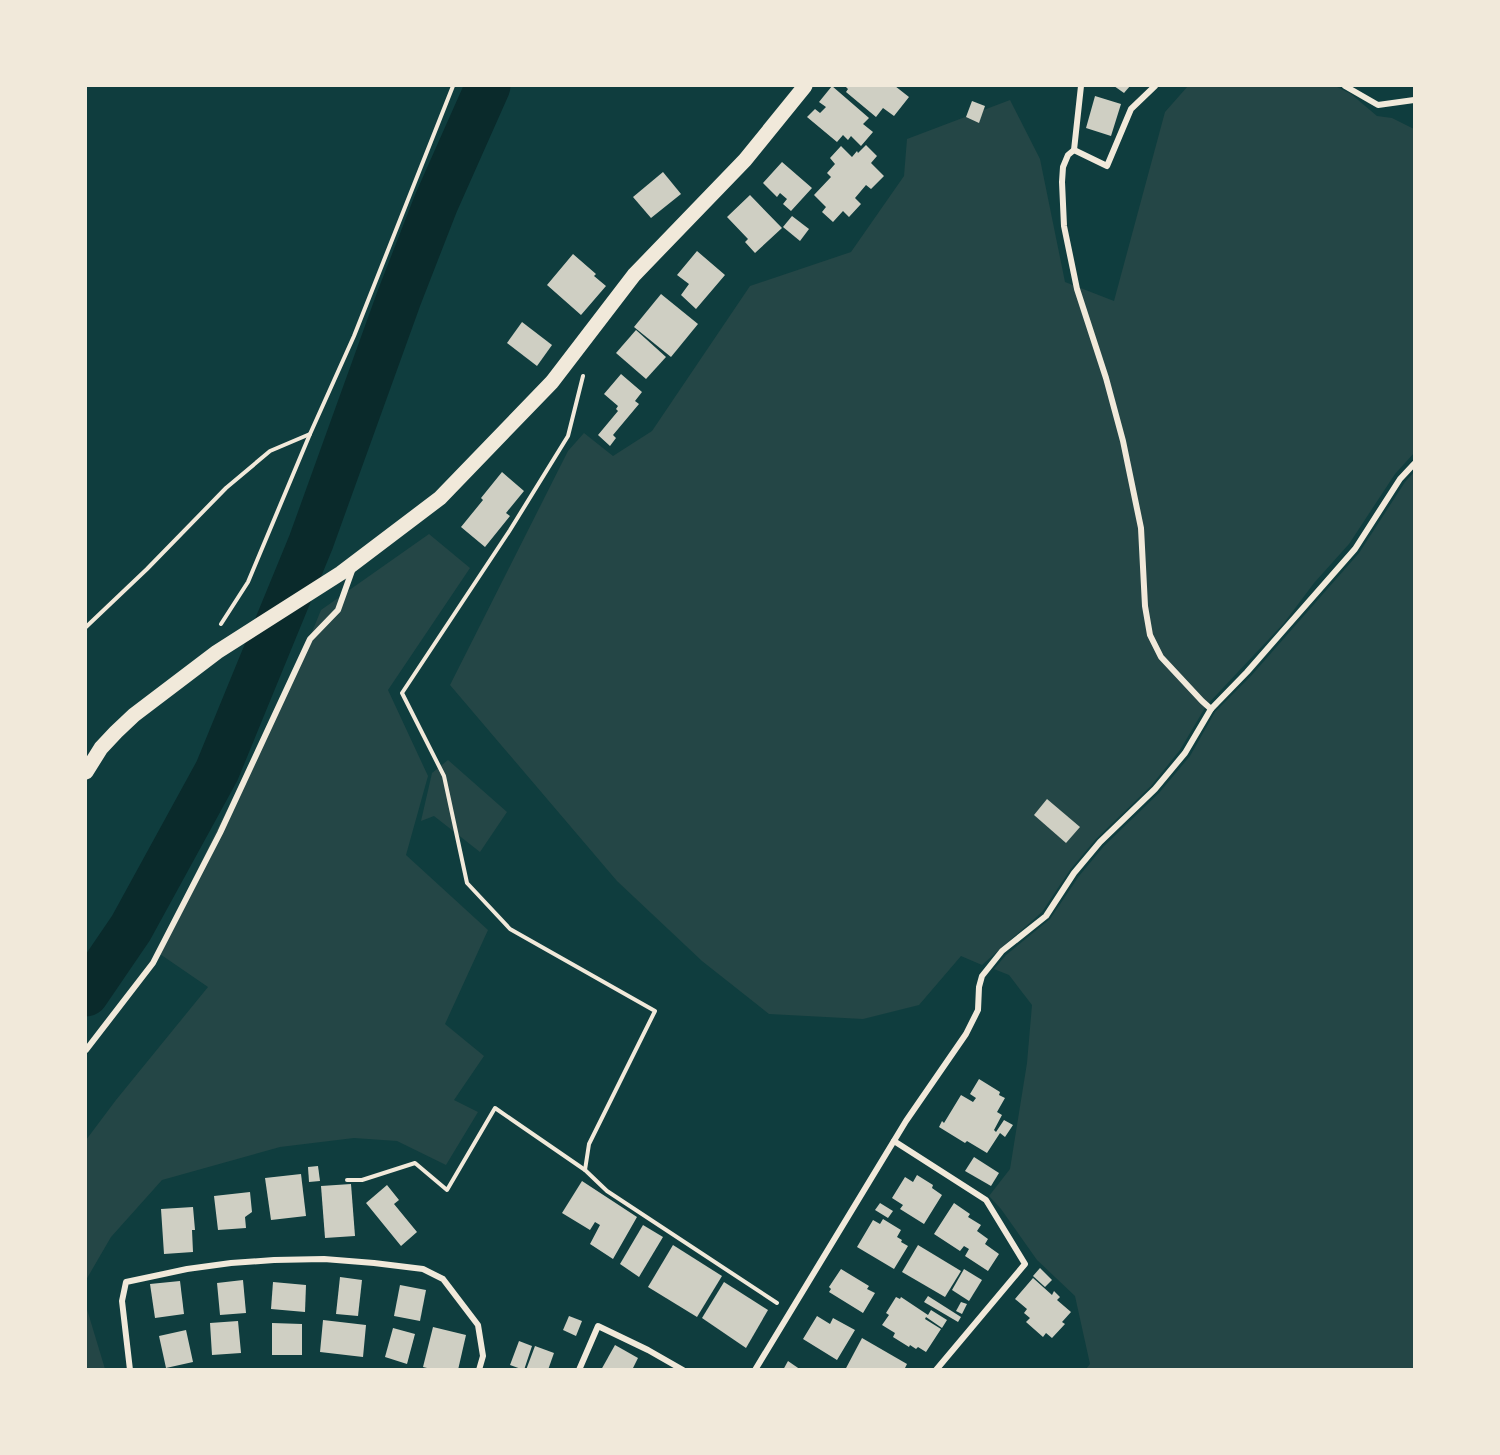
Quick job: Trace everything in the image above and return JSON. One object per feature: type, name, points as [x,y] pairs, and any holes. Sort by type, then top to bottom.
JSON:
[{"type":"main road","points":[[86,772],[108,740],[134,715],[217,652],[341,573],[440,498],[552,382],[634,275],[745,160],[805,86]]},
{"type":"street","points":[[1081,86],[1074,150],[1068,155],[1063,167],[1062,182],[1064,226],[1077,289],[1106,378],[1123,441],[1141,528],[1145,606],[1150,635],[1161,657],[1211,708]]},
{"type":"street","points":[[1074,150],[1107,166],[1131,109],[1155,86]]},
{"type":"street","points":[[1346,86],[1378,105],[1414,100]]},
{"type":"street","points":[[755,1370],[906,1121],[966,1034],[978,1010],[982,976],[1002,951],[1046,916],[1074,873],[1100,842],[1155,789],[1185,753],[1211,708],[1247,672],[1355,549],[1400,479],[1414,464]]},
{"type":"street","points":[[86,1050],[153,963],[220,833],[310,639],[338,610],[355,562]]},
{"type":"street","points":[[894,1141],[986,1200],[1025,1264],[936,1370]]},
{"type":"street","points":[[130,1370],[122,1301],[126,1282],[187,1269],[231,1263],[324,1259],[423,1269],[443,1279],[478,1324],[483,1356],[479,1370]]},
{"type":"street","points":[[579,1370],[598,1326],[648,1350],[682,1370]]},
{"type":"path","points":[[217,652],[211,640],[248,582],[354,336],[453,86]]},
{"type":"path","points":[[584,370],[568,436],[510,530],[402,693],[444,776],[467,883],[510,929],[655,1011],[589,1144],[585,1170]]},
{"type":"path","points":[[86,627],[147,569],[226,488],[270,451],[310,434]]},
{"type":"path","points":[[347,1180],[362,1180],[415,1163],[447,1190],[495,1108],[585,1170],[607,1191],[790,1312]]},
{"type":"shaded area","points":[[1188,86],[1335,86],[1351,94],[1377,116],[1392,118],[1414,129],[1414,453],[1395,474],[1349,544],[1314,583],[1284,623],[1206,706],[1180,750],[1151,786],[1096,839],[1070,870],[1042,912],[982,965],[961,956],[919,1005],[863,1019],[769,1014],[702,961],[617,881],[450,685],[568,451],[584,433],[613,456],[652,431],[750,286],[851,252],[904,176],[907,139],[1010,100],[1040,159],[1065,282],[1114,301],[1165,112]]},
{"type":"shaded area","points":[[1414,472],[1414,1369],[1086,1369],[1090,1364],[1075,1296],[1037,1260],[989,1196],[1010,1169],[1027,1063],[1032,1005],[1009,975],[994,969],[1006,955],[1050,919],[1079,876],[1104,846],[1159,793],[1190,756],[1215,712],[1251,676],[1359,553],[1405,482]]},
{"type":"shaded area","points":[[429,534],[470,568],[388,690],[428,776],[406,855],[488,930],[445,1024],[484,1056],[454,1100],[478,1112],[446,1165],[397,1141],[354,1138],[280,1147],[162,1180],[111,1237],[86,1280],[86,1140],[208,987],[157,952],[301,659],[321,610]]},
{"type":"shaded area","points":[[448,760],[507,812],[480,852],[434,816],[421,821],[432,773]]},
{"type":"shaded area","points":[[86,1306],[105,1369],[86,1369]]},
{"type":"building","points":[[832,86],[869,118],[863,124],[873,132],[861,146],[851,136],[848,140],[843,135],[837,142],[807,117],[815,109],[820,113],[826,107],[819,102]]},
{"type":"building","points":[[845,86],[895,86],[909,97],[894,116],[883,108],[876,117],[846,92],[848,89]]},
{"type":"building","points":[[1114,86],[1130,86],[1124,93]]},
{"type":"building","points":[[1095,96],[1121,104],[1111,136],[1086,128]]},
{"type":"building","points":[[972,101],[985,106],[979,123],[966,117]]},
{"type":"building","points":[[866,145],[877,156],[871,163],[884,176],[871,189],[866,185],[855,198],[861,204],[849,217],[843,211],[833,222],[822,212],[826,207],[814,195],[831,177],[827,173],[835,164],[830,158],[841,146],[852,157]]},
{"type":"building","points":[[782,162],[812,188],[791,211],[783,204],[787,199],[780,193],[777,197],[763,183]]},
{"type":"building","points":[[663,172],[681,194],[651,218],[633,197]]},
{"type":"building","points":[[750,195],[782,228],[755,253],[745,242],[748,239],[727,217]]},
{"type":"building","points":[[792,216],[809,229],[800,241],[783,227]]},
{"type":"building","points":[[697,251],[725,275],[696,309],[681,295],[689,284],[677,275]]},
{"type":"building","points":[[573,254],[606,286],[581,315],[547,285]]},
{"type":"building","points":[[661,294],[698,324],[671,357],[634,327]]},
{"type":"building","points":[[522,322],[552,345],[537,366],[507,343]]},
{"type":"building","points":[[636,330],[666,357],[646,379],[616,353]]},
{"type":"building","points":[[621,374],[642,392],[635,401],[639,404],[613,435],[616,438],[610,446],[598,435],[618,411],[616,409],[618,406],[604,394]]},
{"type":"building","points":[[502,472],[524,491],[506,513],[510,516],[485,547],[461,527]]},
{"type":"building","points":[[1047,799],[1080,827],[1066,843],[1034,815]]},
{"type":"building","points":[[979,1079],[1000,1092],[999,1095],[1005,1098],[997,1112],[1002,1115],[994,1130],[996,1132],[1004,1120],[1013,1125],[1005,1137],[1000,1133],[987,1153],[939,1127],[942,1121],[944,1123],[961,1095],[973,1102],[976,1098],[970,1094]]},
{"type":"building","points":[[974,1157],[999,1173],[991,1186],[965,1171]]},
{"type":"building","points":[[318,1166],[320,1181],[309,1182],[308,1167]]},
{"type":"building","points":[[301,1174],[306,1216],[271,1220],[265,1178]]},
{"type":"building","points":[[917,1175],[933,1185],[932,1188],[942,1195],[924,1224],[900,1209],[903,1205],[892,1198],[905,1177],[913,1182]]},
{"type":"building","points":[[582,1181],[637,1217],[613,1259],[590,1244],[600,1225],[595,1222],[590,1230],[562,1213]]},
{"type":"building","points":[[351,1184],[355,1236],[325,1238],[321,1186]]},
{"type":"building","points":[[387,1185],[399,1200],[394,1204],[417,1232],[401,1246],[366,1203]]},
{"type":"building","points":[[250,1192],[252,1212],[245,1217],[246,1228],[218,1230],[214,1196]]},
{"type":"building","points":[[880,1203],[893,1211],[888,1218],[875,1210]]},
{"type":"building","points":[[954,1203],[970,1214],[968,1217],[981,1225],[977,1231],[988,1239],[985,1244],[999,1254],[988,1271],[965,1256],[969,1249],[964,1246],[960,1251],[934,1234]]},
{"type":"building","points":[[193,1207],[195,1230],[192,1230],[193,1252],[164,1254],[161,1209]]},
{"type":"building","points":[[883,1219],[901,1230],[897,1237],[908,1246],[894,1269],[857,1247],[873,1220],[880,1224]]},
{"type":"building","points":[[643,1225],[663,1237],[639,1277],[620,1264]]},
{"type":"building","points":[[673,1245],[722,1276],[697,1317],[648,1287]]},
{"type":"building","points":[[918,1245],[961,1271],[945,1297],[902,1272]]},
{"type":"building","points":[[1040,1268],[1052,1280],[1045,1287],[1033,1276]]},
{"type":"building","points":[[841,1269],[869,1286],[867,1289],[875,1293],[863,1313],[829,1292],[831,1289],[829,1287]]},
{"type":"building","points":[[964,1269],[982,1280],[969,1301],[952,1290]]},
{"type":"building","points":[[340,1277],[362,1280],[358,1316],[336,1314]]},
{"type":"building","points":[[1033,1278],[1052,1295],[1054,1291],[1060,1297],[1057,1300],[1071,1312],[1062,1322],[1065,1324],[1052,1338],[1046,1333],[1043,1337],[1026,1322],[1030,1318],[1024,1313],[1027,1309],[1015,1299]]},
{"type":"building","points":[[243,1280],[246,1313],[220,1315],[217,1283]]},
{"type":"building","points":[[180,1281],[184,1314],[155,1318],[150,1284]]},
{"type":"building","points":[[273,1282],[306,1285],[305,1312],[271,1309]]},
{"type":"building","points":[[724,1282],[768,1310],[746,1348],[702,1318]]},
{"type":"building","points":[[400,1285],[426,1290],[420,1321],[394,1316]]},
{"type":"building","points":[[928,1296],[961,1317],[958,1322],[924,1302]]},
{"type":"building","points":[[896,1297],[900,1299],[901,1297],[928,1315],[931,1310],[947,1320],[942,1328],[926,1317],[925,1319],[941,1329],[926,1352],[918,1347],[916,1349],[910,1345],[909,1347],[893,1337],[895,1333],[882,1325]]},
{"type":"building","points":[[961,1302],[967,1304],[962,1314],[956,1311]]},
{"type":"building","points":[[569,1316],[582,1321],[576,1336],[563,1330]]},
{"type":"building","points":[[817,1316],[830,1324],[833,1318],[855,1330],[837,1360],[803,1339]]},
{"type":"building","points":[[323,1320],[366,1325],[363,1357],[320,1352]]},
{"type":"building","points":[[238,1321],[241,1353],[212,1355],[210,1323]]},
{"type":"building","points":[[272,1323],[302,1324],[302,1355],[272,1355]]},
{"type":"building","points":[[433,1327],[466,1335],[458,1370],[435,1370],[423,1367]]},
{"type":"building","points":[[393,1328],[415,1334],[407,1364],[385,1357]]},
{"type":"building","points":[[186,1330],[193,1362],[166,1368],[159,1336]]},
{"type":"building","points":[[862,1338],[907,1364],[904,1370],[845,1370]]},
{"type":"building","points":[[519,1341],[532,1346],[524,1370],[510,1365]]},
{"type":"building","points":[[615,1345],[638,1358],[632,1370],[601,1370]]},
{"type":"building","points":[[535,1346],[554,1353],[548,1370],[526,1370]]},
{"type":"building","points":[[788,1361],[801,1370],[783,1370]]},
{"type":"waterway","points":[[86,994],[131,928],[217,771],[311,542],[399,298],[436,203],[488,86]]}]
